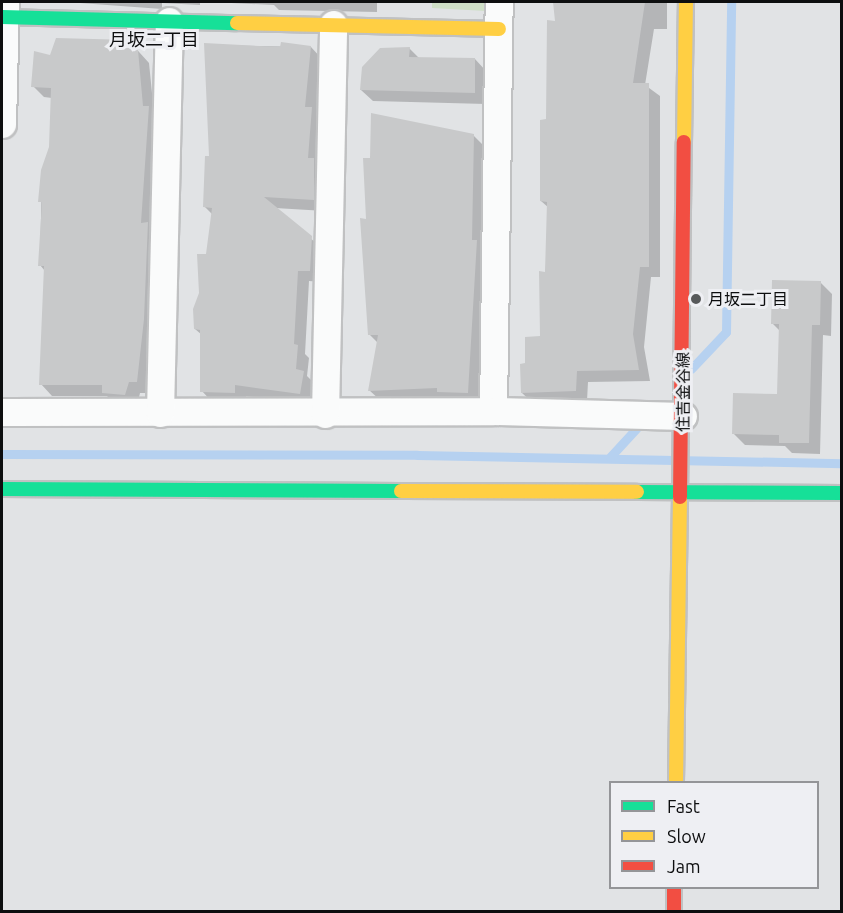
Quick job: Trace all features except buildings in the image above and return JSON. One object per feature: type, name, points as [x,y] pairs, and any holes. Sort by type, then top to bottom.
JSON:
[{"type":"street","points":[[493,411],[499,2]]},
{"type":"street","name":"住吉金谷線","points":[[676,781],[683,444],[686,2]]},
{"type":"street","points":[[2,123],[4,12],[169,21],[499,29]]},
{"type":"street","points":[[160,413],[169,21]]},
{"type":"street","points":[[325,414],[333,24]]},
{"type":"street","points":[[2,411],[325,414],[493,411],[648,417],[683,409]]},
{"type":"street","points":[[2,489],[682,488],[842,493]]},
{"type":"street","points":[[674,912],[675,889]]},
{"type":"green space","points":[[432,2],[486,2],[486,11],[432,8]]},
{"type":"waterway","points":[[691,369],[726,332],[731,2]]},
{"type":"waterway","points":[[610,457],[645,419]]},
{"type":"waterway","points":[[2,454],[417,455],[842,463]]},
{"type":"traffic: fast","points":[[2,17],[237,23]]},
{"type":"traffic: fast","points":[[2,489],[401,491]]},
{"type":"traffic: fast","points":[[637,492],[842,493]]},
{"type":"traffic: slow","points":[[684,142],[686,2]]},
{"type":"traffic: slow","points":[[237,23],[499,29]]},
{"type":"traffic: slow","points":[[401,491],[637,492]]},
{"type":"traffic: slow","points":[[676,781],[680,497]]},
{"type":"traffic: jam","points":[[680,497],[684,142]]},
{"type":"traffic: jam","points":[[674,889],[674,912]]},
{"type":"place","name":"月坂二丁目","points":[[696,299]]},
{"type":"district","name":"月坂二丁目","points":[[154,39]]}]
